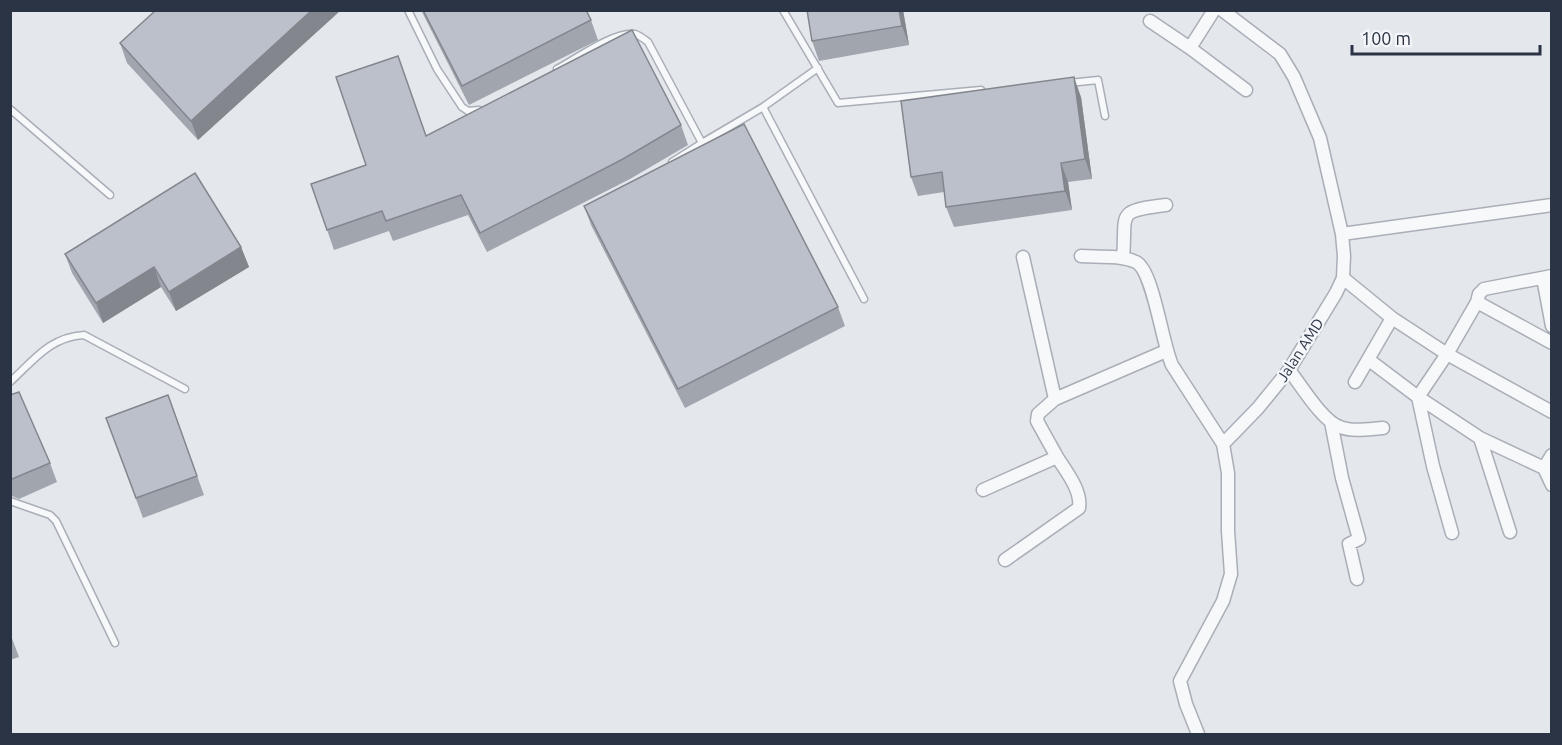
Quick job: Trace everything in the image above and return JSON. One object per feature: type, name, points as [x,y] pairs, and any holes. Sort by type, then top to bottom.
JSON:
[{"type":"street","points":[[1190,48],[1214,10]]},
{"type":"street","name":"Jalan AMD","points":[[1222,10],[1280,54],[1294,77],[1320,138],[1342,234],[1344,256],[1343,278],[1336,293],[1289,370],[1258,408],[1223,444]]},
{"type":"street","points":[[1150,21],[1246,90]]},
{"type":"street","points":[[1342,234],[1551,204]]},
{"type":"street","points":[[1123,258],[1124,219],[1131,211],[1139,208],[1166,205]]},
{"type":"street","points":[[1080,256],[1123,258],[1138,263],[1146,272],[1152,288],[1166,351],[1223,444],[1228,473],[1231,574],[1223,602],[1180,681],[1198,735]]},
{"type":"street","points":[[1023,257],[1055,399]]},
{"type":"street","points":[[1452,533],[1433,466],[1418,397],[1447,354],[1477,302],[1479,294],[1484,289],[1547,277],[1551,326]]},
{"type":"street","points":[[1343,278],[1392,318],[1447,354],[1551,412]]},
{"type":"street","points":[[1477,302],[1551,343]]},
{"type":"street","points":[[1355,382],[1392,318]]},
{"type":"street","points":[[1005,560],[1079,508],[1080,500],[1077,492],[1037,421],[1038,414],[1055,399],[1166,351]]},
{"type":"street","points":[[1369,360],[1418,397],[1480,438],[1544,468],[1551,486]]},
{"type":"street","points":[[1289,370],[1337,427],[1383,428]]},
{"type":"street","points":[[1331,422],[1342,478],[1359,539],[1349,544],[1357,579]]},
{"type":"street","points":[[1480,438],[1509,532]]},
{"type":"street","points":[[1544,468],[1551,455]]},
{"type":"street","points":[[983,490],[1057,457]]},
{"type":"lane","points":[[408,10],[437,69],[462,107],[468,111],[484,108]]},
{"type":"lane","points":[[783,10],[838,103],[992,89]]},
{"type":"lane","points":[[549,73],[607,41],[636,34],[648,42],[702,143]]},
{"type":"lane","points":[[669,163],[763,107],[818,68]]},
{"type":"lane","points":[[1062,83],[1098,80],[1105,116]]},
{"type":"lane","points":[[763,107],[864,299]]},
{"type":"lane","points":[[10,109],[110,195]]},
{"type":"lane","points":[[10,382],[56,341],[70,336],[84,335],[185,389]]},
{"type":"lane","points":[[10,501],[50,515],[56,521],[115,643]]},
{"type":"building","points":[[156,10],[312,10],[191,121],[120,43]]},
{"type":"building","points":[[423,10],[586,10],[591,20],[462,86]]},
{"type":"building","points":[[807,10],[899,10],[902,26],[812,41]]},
{"type":"building","points":[[632,30],[681,125],[623,159],[480,233],[461,195],[386,221],[382,211],[327,230],[311,184],[366,165],[336,77],[398,56],[426,136]]},
{"type":"building","points":[[1074,77],[1085,159],[1061,163],[1065,191],[946,207],[942,172],[911,177],[901,101]]},
{"type":"building","points":[[744,124],[838,307],[678,389],[584,206]]},
{"type":"building","points":[[195,173],[241,247],[169,292],[154,267],[96,303],[65,254]]},
{"type":"building","points":[[19,392],[50,463],[10,479],[10,395]]},
{"type":"building","points":[[168,395],[197,476],[136,498],[106,418]]}]
